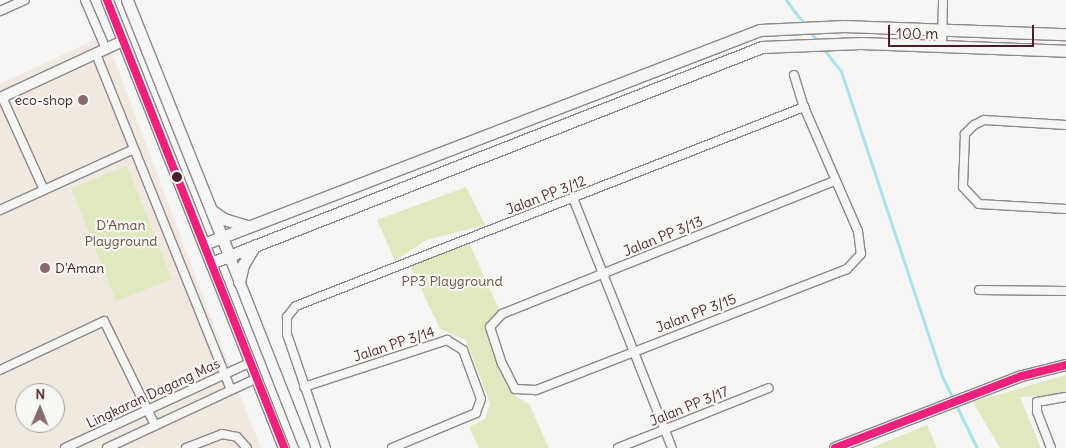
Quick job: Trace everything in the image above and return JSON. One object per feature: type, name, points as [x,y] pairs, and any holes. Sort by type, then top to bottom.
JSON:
[{"type":"main road","points":[[107,0],[210,263],[745,51],[802,44],[861,43],[942,48],[1066,51]]},
{"type":"main road","points":[[126,0],[229,256]]},
{"type":"main road","points":[[204,244],[736,37],[760,30],[844,26],[1066,34]]},
{"type":"main road","points":[[211,210],[236,224],[250,226]]},
{"type":"main road","points":[[239,282],[243,265],[255,245]]},
{"type":"street","points":[[0,11],[24,0]]},
{"type":"street","points":[[85,0],[106,49]]},
{"type":"street","points":[[942,0],[942,48]]},
{"type":"street","points":[[44,190],[1,97],[123,41]]},
{"type":"street","points":[[96,54],[230,389]]},
{"type":"street","points":[[794,75],[804,107],[834,181]]},
{"type":"street","name":"Jalan PP 3/12","points":[[304,387],[287,334],[287,317],[296,306],[804,107]]},
{"type":"street","points":[[1066,125],[984,120],[974,125],[965,134],[963,187],[979,204],[1066,209]]},
{"type":"street","points":[[0,210],[134,149]]},
{"type":"street","name":"Jalan PP 3/15","points":[[536,390],[847,269],[861,254],[858,231],[834,181]]},
{"type":"street","name":"Jalan PP 3/13","points":[[536,390],[515,389],[502,364],[490,328],[502,314],[834,181]]},
{"type":"street","points":[[573,198],[672,448]]},
{"type":"street","points":[[229,256],[305,448]]},
{"type":"street","points":[[210,263],[284,448]]},
{"type":"street","points":[[978,290],[1066,291]]},
{"type":"street","points":[[0,370],[104,321],[155,426]]},
{"type":"street","name":"Jalan PP 3/14","points":[[304,387],[448,340],[462,350],[473,377],[481,399],[476,413],[392,448]]},
{"type":"street","name":"Lingkaran Dagang Mas","points":[[65,448],[251,362]]},
{"type":"street","points":[[834,448],[1022,376],[1066,365]]},
{"type":"street","points":[[108,448],[230,389],[257,378]]},
{"type":"street","points":[[304,387],[326,448]]},
{"type":"street","name":"Jalan PP 3/17","points":[[618,448],[769,388]]},
{"type":"street","points":[[1050,446],[1036,412],[1037,402],[1066,397]]},
{"type":"street","points":[[186,448],[222,434],[237,437],[247,448]]},
{"type":"shaded area","points":[[105,35],[261,448],[142,448],[165,436],[140,448],[0,448],[0,84]]},
{"type":"green space","name":"D'Aman Playground","points":[[127,166],[172,279],[116,301],[71,188]]},
{"type":"green space","points":[[466,187],[485,225],[426,240],[395,261],[377,220]]},
{"type":"green space","name":"PP3 Playground","points":[[468,241],[499,309],[488,327],[515,396],[529,404],[549,448],[479,448],[469,427],[485,419],[490,403],[466,340],[440,329],[408,261]]},
{"type":"green space","points":[[1066,375],[1066,395],[1020,397],[1041,448],[1000,448],[973,402]]},
{"type":"green space","points":[[927,425],[937,448],[871,448]]},
{"type":"waterway","points":[[786,0],[804,24]]},
{"type":"waterway","points":[[810,31],[818,42]]},
{"type":"waterway","points":[[822,47],[841,71],[941,374],[977,448]]},
{"type":"transit line","points":[[107,0],[284,448]]},
{"type":"transit line","points":[[835,448],[1022,376],[1066,365]]},
{"type":"place","name":"eco-shop","points":[[83,100]]},
{"type":"place","name":"D'Aman","points":[[45,268]]}]
